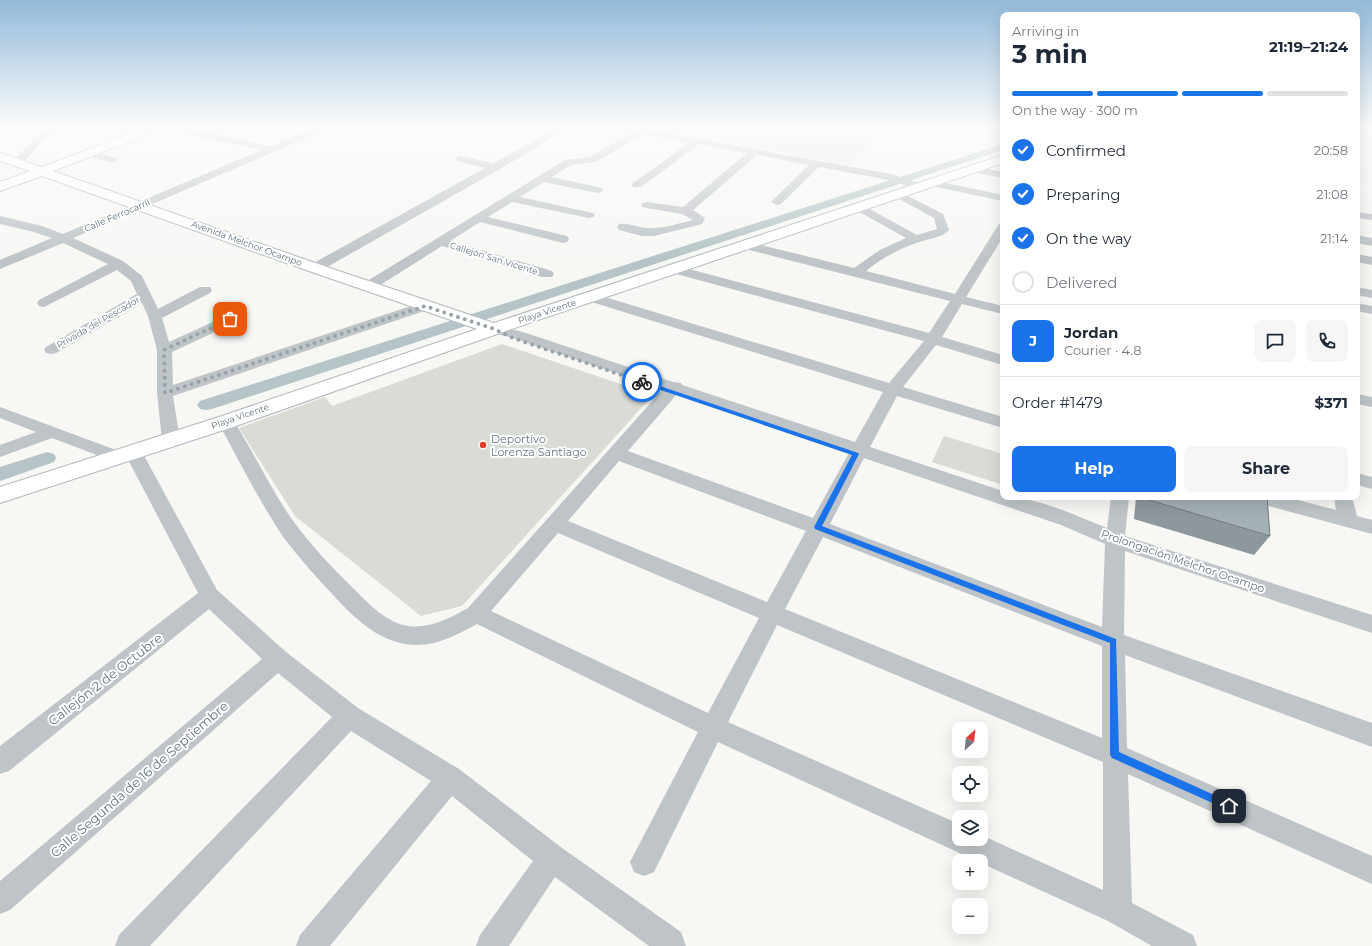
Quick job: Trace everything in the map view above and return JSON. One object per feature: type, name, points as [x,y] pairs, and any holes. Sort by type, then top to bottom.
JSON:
[{"type":"main road","points":[[0,187],[38,172]]},
{"type":"main road","name":"Avenida Melchor Ocampo","points":[[44,172],[315,268],[486,326]]},
{"type":"main road","name":"Playa Vicente","points":[[0,495],[226,422],[486,326],[590,297],[860,208],[920,184],[960,172]]},
{"type":"street","name":"Calle Ferrocarril","points":[[0,264],[216,172]]},
{"type":"street","points":[[315,268],[487,172]]},
{"type":"street","points":[[369,286],[553,172]]},
{"type":"street","points":[[637,185],[655,172]]},
{"type":"street","points":[[685,211],[731,172]]},
{"type":"street","points":[[777,202],[808,172]]},
{"type":"street","points":[[865,172],[920,184],[1000,197]]},
{"type":"street","points":[[988,172],[1000,174]]},
{"type":"street","points":[[543,178],[598,190]]},
{"type":"street","points":[[856,273],[869,260],[882,252],[916,238],[936,234],[943,230],[939,216],[898,194]]},
{"type":"street","points":[[511,198],[589,215]]},
{"type":"street","points":[[623,227],[642,232],[654,232],[698,222],[699,218],[685,211],[647,205]]},
{"type":"street","points":[[860,208],[916,238]]},
{"type":"street","points":[[1360,215],[1372,217]]},
{"type":"street","points":[[479,218],[563,240]]},
{"type":"street","points":[[0,220],[38,229],[63,238],[118,264],[137,279],[156,316],[164,350],[165,393],[171,440]]},
{"type":"street","points":[[644,862],[817,527],[892,390],[933,339],[1000,232]]},
{"type":"street","points":[[1360,240],[1372,242]]},
{"type":"street","name":"Callejón San Vicente","points":[[442,242],[546,274]]},
{"type":"street","points":[[745,245],[1000,309]]},
{"type":"street","points":[[1360,259],[1372,261]]},
{"type":"street","points":[[44,302],[118,264]]},
{"type":"street","points":[[674,269],[933,339],[1000,359]]},
{"type":"street","points":[[156,316],[205,290]]},
{"type":"street","points":[[1360,292],[1372,294]]},
{"type":"street","name":"Privada del Pescador","points":[[51,350],[93,324],[145,295]]},
{"type":"street","points":[[590,297],[1000,423]]},
{"type":"street","points":[[165,393],[425,306]]},
{"type":"street","points":[[1360,308],[1372,310]]},
{"type":"street","points":[[164,350],[230,319]]},
{"type":"street","name":"Prolongación Melchor Ocampo","points":[[486,326],[513,338],[673,389],[858,451],[1068,528],[1115,540],[1372,624]]},
{"type":"street","points":[[226,422],[284,522],[319,567],[362,611],[388,628],[408,635],[427,635],[451,627],[476,614],[673,389]]},
{"type":"street","points":[[1360,400],[1372,402]]},
{"type":"street","points":[[0,412],[52,432],[126,455],[210,596],[278,659],[350,716],[450,778],[552,858],[671,946]]},
{"type":"street","points":[[0,451],[52,432]]},
{"type":"street","points":[[617,454],[817,527],[1114,641],[1372,735]]},
{"type":"street","points":[[1360,480],[1372,483]]},
{"type":"street","points":[[1118,911],[1114,641],[1115,540],[1120,500]]},
{"type":"street","points":[[1272,500],[1372,527]]},
{"type":"street","points":[[1344,500],[1348,520]]},
{"type":"street","points":[[556,524],[1115,755],[1372,870]]},
{"type":"street","name":"Callejón 2 de Octubre","points":[[0,762],[210,596]]},
{"type":"street","points":[[476,614],[714,728],[952,835]]},
{"type":"street","name":"Calle Segunda de 16 de Septiembre","points":[[0,900],[278,659]]},
{"type":"street","points":[[130,946],[350,716]]},
{"type":"street","points":[[311,946],[450,778]]},
{"type":"street","points":[[975,846],[1118,911],[1182,946]]},
{"type":"street","points":[[491,946],[552,858]]},
{"type":"shaded area","points":[[502,344],[653,395],[462,606],[421,616],[295,516],[239,428],[325,397],[332,406]]},
{"type":"shaded area","points":[[944,436],[1000,453],[1000,484],[932,462]]},
{"type":"building","points":[[1149,500],[1267,500],[1270,536]]},
{"type":"waterway","points":[[206,405],[925,172]]},
{"type":"waterway","points":[[0,474],[47,458]]},
{"type":"way so far","points":[[230,319],[164,350],[165,393],[425,306],[642,382]]},
{"type":"place","name":"Deportivo Lorenza Santiago","points":[[483,445]]},
{"type":"route","points":[[642,382],[856,454],[817,527],[1114,641],[1115,755],[1229,806]]}]
